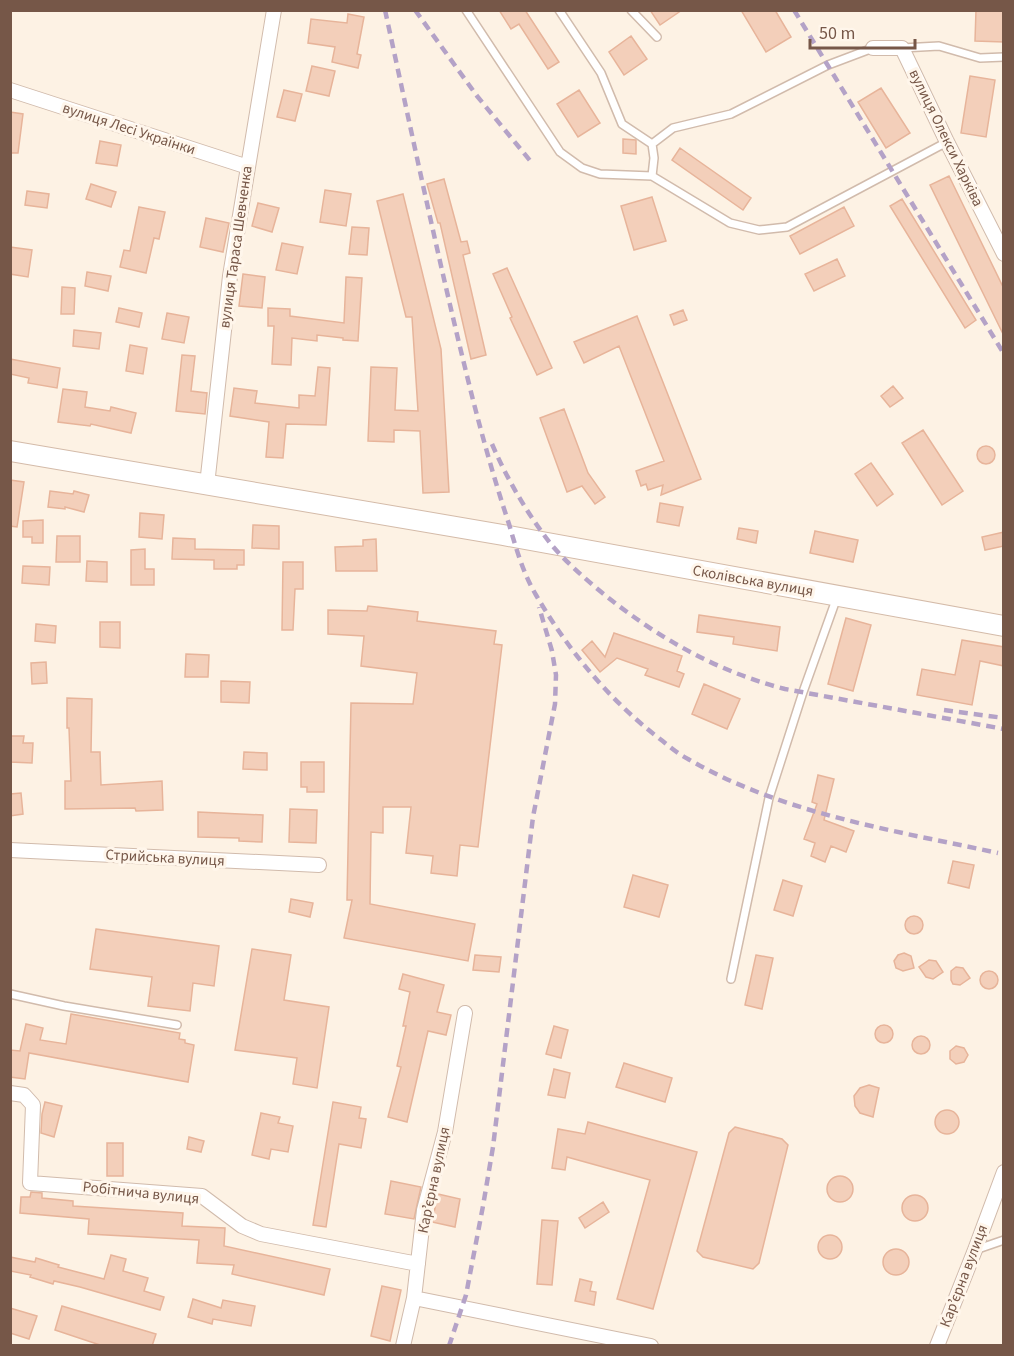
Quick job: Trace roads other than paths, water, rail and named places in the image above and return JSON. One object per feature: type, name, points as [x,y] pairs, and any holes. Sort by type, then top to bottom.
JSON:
[{"type":"street","name":"вулиця Тараса Шевченка","points":[[207,485],[230,276],[274,10]]},
{"type":"street","points":[[873,48],[902,48]]},
{"type":"street","name":"вулиця Олекси Харківа","points":[[902,48],[1004,254]]},
{"type":"street","name":"вулиця Лесі Українки","points":[[10,90],[248,167]]},
{"type":"street","points":[[10,451],[207,485]]},
{"type":"street","name":"Сколівська вулиця","points":[[207,485],[503,535],[1004,626]]},
{"type":"street","name":"Стрийська вулиця","points":[[10,850],[319,865]]},
{"type":"street","name":"Карʼєрна вулиця","points":[[403,1346],[414,1298],[424,1210],[445,1132],[465,1013]]},
{"type":"street","name":"Робітнича вулиця","points":[[10,1093],[24,1095],[33,1105],[30,1183],[202,1196],[242,1226],[261,1234],[418,1264]]},
{"type":"street","name":"Карʼєрна вулиця","points":[[937,1346],[975,1250],[1001,1193],[1004,1172]]},
{"type":"street","points":[[414,1298],[651,1346]]},
{"type":"lane","points":[[466,10],[560,152],[582,168],[600,174],[652,176],[730,223],[759,230],[787,227],[947,142]]},
{"type":"lane","points":[[559,10],[601,73],[622,124],[652,144],[654,158],[652,176]]},
{"type":"lane","points":[[631,10],[657,37]]},
{"type":"lane","points":[[902,48],[939,46],[981,58],[1004,57]]},
{"type":"lane","points":[[652,144],[673,128],[731,114],[828,65],[873,48]]},
{"type":"lane","points":[[731,979],[769,798],[837,597]]},
{"type":"lane","points":[[10,994],[64,1006],[177,1024]]},
{"type":"lane","points":[[975,1250],[1004,1240]]},
{"type":"railway","points":[[385,10],[449,300],[489,460],[517,551],[531,587],[562,635],[591,673],[641,724],[681,755],[724,778],[762,794],[839,818],[998,853]]},
{"type":"railway","points":[[415,10],[477,96],[532,163]]},
{"type":"railway","points":[[794,10],[1004,354]]},
{"type":"railway","points":[[492,444],[525,508],[561,556],[587,580],[642,623],[687,650],[734,672],[785,689],[1004,729]]},
{"type":"railway","points":[[449,1346],[466,1295],[493,1147],[533,817],[555,704],[556,675],[552,651],[539,607]]},
{"type":"railway","points":[[944,710],[1004,718]]}]
